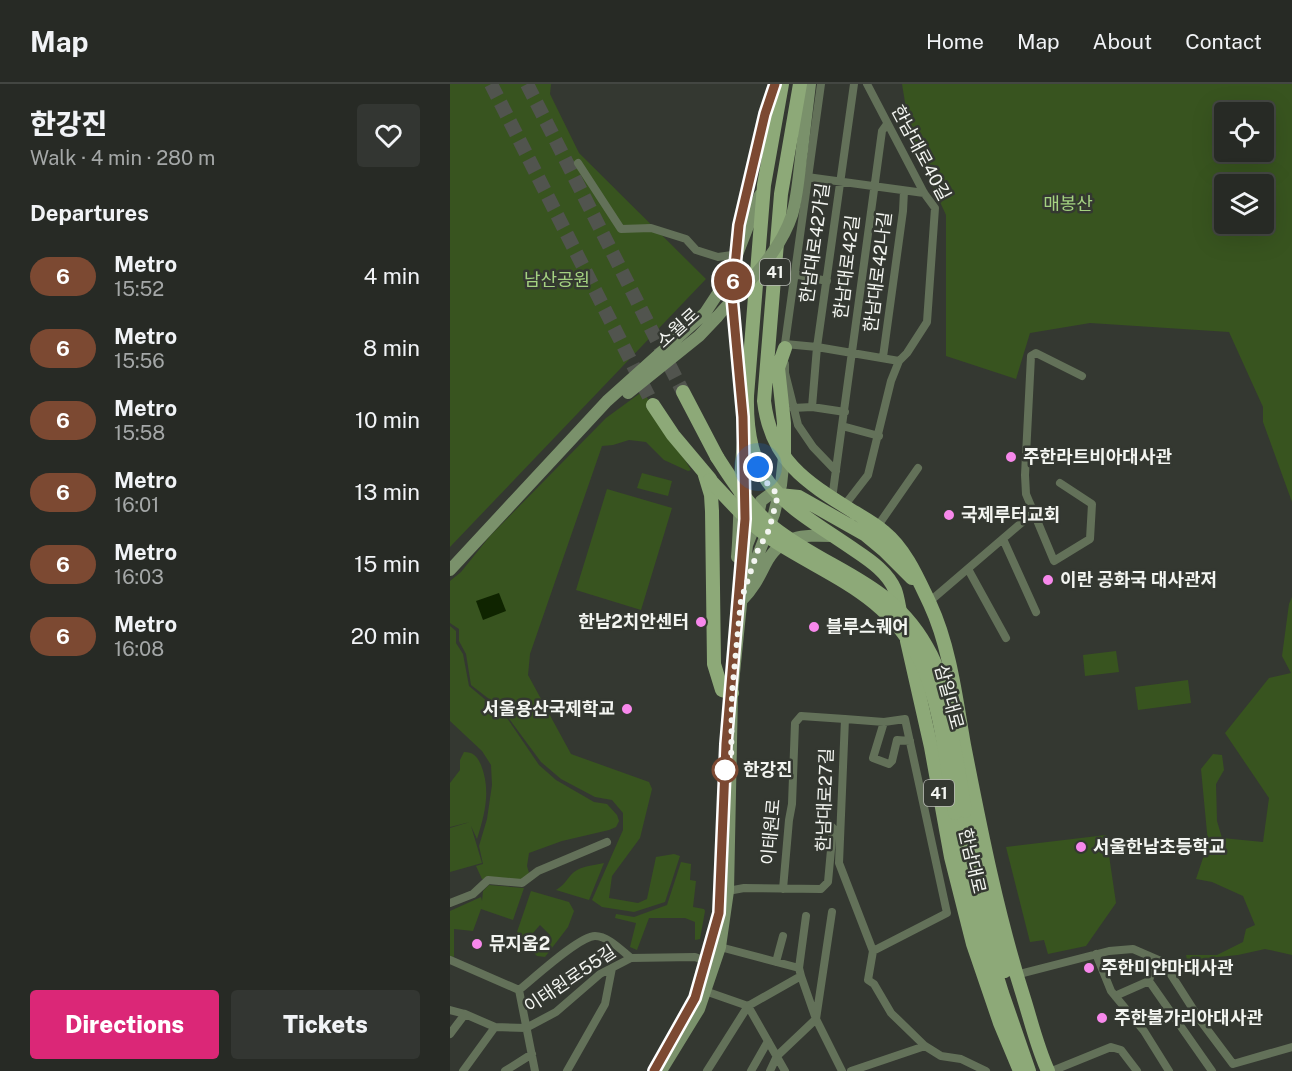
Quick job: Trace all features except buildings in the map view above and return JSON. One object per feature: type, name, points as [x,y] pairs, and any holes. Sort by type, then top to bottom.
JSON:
[{"type":"main road","name":"한남대로","points":[[782,84],[764,185],[747,415],[752,451],[767,483],[778,495],[874,564],[895,589],[931,747],[951,857],[973,944],[1000,1023],[1020,1071]]},
{"type":"main road","name":"한남대로","points":[[800,84],[781,194],[764,401],[766,422],[784,458],[809,484],[878,527],[898,546],[908,560],[940,627],[993,892],[1042,1058],[1050,1071]]},
{"type":"main road","name":"소월로","points":[[574,437],[699,336],[763,264],[785,231],[792,213],[810,84]]},
{"type":"main road","name":"소월로","points":[[450,570],[608,401],[705,313],[728,278],[764,185]]},
{"type":"main road","points":[[662,1071],[699,1009],[720,946],[728,891],[732,693],[741,600],[761,501],[769,495],[778,495],[784,458],[784,423],[778,368],[785,346]]},
{"type":"main road","name":"삼일대로","points":[[683,393],[730,479],[748,501],[772,526],[878,592],[902,612],[931,655],[940,678],[960,812],[982,928],[1029,1071]]},
{"type":"main road","name":"삼일대로","points":[[653,405],[707,476],[750,522],[771,539],[880,606],[905,635],[921,662],[930,684],[960,812],[1010,988],[1024,1026],[1042,1058]]},
{"type":"main road","points":[[741,600],[737,566],[742,442],[747,415]]},
{"type":"main road","points":[[707,476],[712,511],[714,664],[722,690],[732,693]]},
{"type":"main road","name":"한남대로","points":[[778,495],[799,497],[866,535],[922,588]]},
{"type":"main road","points":[[741,600],[753,589],[768,559],[783,542],[795,537],[811,535],[834,536]]},
{"type":"street","points":[[821,84],[785,346],[785,373],[798,425],[813,447],[836,471]]},
{"type":"street","name":"한남대로42가길","points":[[812,407],[817,347],[854,84]]},
{"type":"street","name":"한남대로40길","points":[[838,502],[868,475],[898,361],[907,353],[927,322],[935,208],[924,193],[867,84]]},
{"type":"street","name":"한남대로42길","points":[[838,502],[836,471],[882,131],[887,124]]},
{"type":"street","points":[[578,163],[621,229],[651,228],[686,239],[696,250],[718,257],[739,254]]},
{"type":"street","points":[[807,177],[924,193]]},
{"type":"street","name":"한남대로42나길","points":[[883,357],[902,222],[904,191]]},
{"type":"street","points":[[794,274],[827,281]]},
{"type":"street","points":[[785,346],[817,347],[898,361]]},
{"type":"street","points":[[1059,483],[1092,504],[1090,539],[1054,561],[1026,494],[1024,475],[1031,356],[1036,353],[1082,376]]},
{"type":"street","points":[[793,408],[812,407],[845,412]]},
{"type":"street","points":[[842,426],[879,436]]},
{"type":"street","points":[[878,527],[918,468]]},
{"type":"street","points":[[929,602],[1033,513]]},
{"type":"street","points":[[1003,539],[1036,612]]},
{"type":"street","points":[[968,569],[1006,638]]},
{"type":"street","name":"이태원로","points":[[783,889],[792,804],[795,723],[801,716],[845,719]]},
{"type":"street","points":[[845,719],[884,722],[905,719],[947,913],[873,951]]},
{"type":"street","name":"한남대로27길","points":[[845,719],[839,863],[873,951],[868,980],[874,984],[891,1013],[925,1046],[941,1056],[961,1059],[986,1071]]},
{"type":"street","points":[[884,722],[873,758],[889,764],[892,761],[897,740],[910,741]]},
{"type":"street","name":"이태원로","points":[[728,891],[744,888],[821,889],[828,882],[833,828],[825,820]]},
{"type":"street","points":[[450,903],[473,894],[488,880],[522,883],[538,871],[607,842]]},
{"type":"street","points":[[770,1071],[777,1056],[816,1019],[832,912]]},
{"type":"street","points":[[806,916],[800,972],[816,1019],[842,1071]]},
{"type":"street","name":"이태원로55길","points":[[519,990],[581,940],[595,936],[607,939],[631,958]]},
{"type":"street","points":[[776,962],[783,936]]},
{"type":"street","points":[[720,946],[776,962],[800,972]]},
{"type":"street","points":[[1016,975],[1109,951],[1133,950],[1162,962],[1200,1020],[1233,1064],[1292,1047]]},
{"type":"street","points":[[1096,954],[1111,991],[1144,1030],[1168,1071]]},
{"type":"street","name":"이태원로55길","points":[[450,1010],[495,1027],[526,1028],[556,1012],[600,974],[631,958],[695,957],[714,964]]},
{"type":"street","points":[[1149,981],[1155,959]]},
{"type":"street","name":"이태원로55길","points":[[450,960],[519,990]]},
{"type":"street","points":[[567,1071],[605,1004],[612,968]]},
{"type":"street","points":[[707,1071],[748,1006],[800,972]]},
{"type":"street","points":[[1115,996],[1149,981]]},
{"type":"street","points":[[1149,981],[1212,1071]]},
{"type":"street","name":"이태원로55길","points":[[519,990],[526,1028]]},
{"type":"street","points":[[705,991],[748,1006],[785,1071]]},
{"type":"street","points":[[450,1034],[465,1014]]},
{"type":"street","points":[[463,1071],[495,1027]]},
{"type":"street","points":[[526,1028],[535,1071]]},
{"type":"street","points":[[751,1071],[768,1041]]},
{"type":"street","points":[[851,1071],[925,1046]]},
{"type":"street","name":"한남대로","points":[[1050,1071],[1111,1047],[1121,1050],[1137,1071]]},
{"type":"street","points":[[506,1071],[532,1054]]},
{"type":"green space","name":"남산공원","points":[[450,84],[551,84],[550,94],[579,153],[706,279],[450,547]]},
{"type":"green space","name":"매봉산","points":[[902,84],[1292,84],[1292,502],[1263,422],[1263,407],[1229,332],[1090,323],[1030,333],[1016,379],[946,356],[946,215],[911,139]]},
{"type":"green space","points":[[643,391],[691,470],[688,471],[664,460],[646,442],[629,440],[602,446],[530,654],[528,675],[571,754],[649,782],[652,789],[640,838],[612,876],[609,898],[638,903],[647,899],[656,857],[674,854],[680,856],[665,902],[634,912],[602,907],[592,900],[623,830],[623,813],[612,800],[595,797],[561,779],[541,762],[502,709],[471,685],[466,654],[459,641],[459,629],[450,623],[450,581],[461,572],[490,536],[606,418]]},
{"type":"green space","points":[[642,473],[672,481],[668,496],[637,488]]},
{"type":"green space","points":[[607,489],[672,508],[641,610],[576,590]]},
{"type":"green space","points":[[1292,597],[1292,955],[1265,949],[1238,955],[1187,960],[1186,955],[1217,955],[1243,942],[1246,929],[1255,925],[1243,896],[1212,882],[1196,879],[1208,843],[1201,769],[1213,754],[1222,755],[1224,770],[1216,784],[1217,821],[1222,838],[1263,842],[1269,798],[1225,733],[1269,678],[1291,673],[1282,656]]},
{"type":"green space","points":[[450,626],[456,631],[456,643],[463,654],[469,686],[507,718],[539,765],[556,780],[594,802],[607,804],[617,815],[619,821],[616,827],[609,830],[562,841],[529,853],[527,866],[529,873],[521,882],[482,879],[476,866],[483,864],[479,846],[487,819],[492,785],[491,765],[482,751],[450,721]]},
{"type":"green space","points":[[1116,651],[1119,672],[1085,676],[1083,655]]},
{"type":"green space","points":[[1188,680],[1191,703],[1138,710],[1135,687]]},
{"type":"green space","points":[[464,752],[478,759],[486,784],[484,811],[477,839],[471,826],[482,863],[450,872],[450,828],[470,822],[450,827],[450,783],[460,770],[460,760]]},
{"type":"green space","points":[[1106,835],[1116,903],[1086,946],[1048,954],[1044,940],[1030,942],[1006,847]]},
{"type":"green space","points":[[681,862],[691,864],[690,880],[696,881],[693,907],[705,911],[700,939],[695,940],[695,922],[685,918],[649,918],[637,950],[630,947],[636,923],[615,918],[616,914],[634,917],[667,905]]},
{"type":"green space","points":[[604,863],[589,900],[556,890],[577,870]]},
{"type":"green space","points":[[489,885],[524,888],[513,920],[481,909],[473,931],[454,929],[454,957],[450,956],[450,911],[481,897],[482,901],[483,891]]},
{"type":"green space","points":[[531,891],[569,902],[574,911],[568,927],[545,957],[534,953],[550,935],[540,925],[526,941],[517,932]]},
{"type":"shaded area","points":[[499,593],[506,611],[483,620],[476,601]]},
{"type":"tunnel","points":[[491,84],[653,405]]},
{"type":"tunnel","points":[[527,84],[683,392]]},
{"type":"metro line","name":"6","points":[[654,1071],[695,998],[719,913],[726,744],[745,519],[743,417],[732,297],[734,265],[739,225],[747,189],[765,114],[775,84]]},
{"type":"place","name":"주한라트비아대사관","points":[[1011,457]]},
{"type":"place","name":"국제루터교회","points":[[949,515]]},
{"type":"place","name":"이란 공화국 대사관저","points":[[1048,580]]},
{"type":"place","name":"한남2치안센터","points":[[701,622]]},
{"type":"place","name":"블루스퀘어","points":[[814,627]]},
{"type":"place","name":"서울용산국제학교","points":[[627,709]]},
{"type":"place","name":"한강진","points":[[725,770]]},
{"type":"place","name":"서울한남초등학교","points":[[1081,847]]},
{"type":"place","name":"뮤지움2","points":[[477,944]]},
{"type":"place","name":"주한미얀마대사관","points":[[1089,968]]},
{"type":"place","name":"주한불가리아대사관","points":[[1102,1018]]},
{"type":"route","points":[[725,770],[731,768],[732,693],[741,600],[758,550],[769,530],[778,495],[767,483],[758,467]]}]
